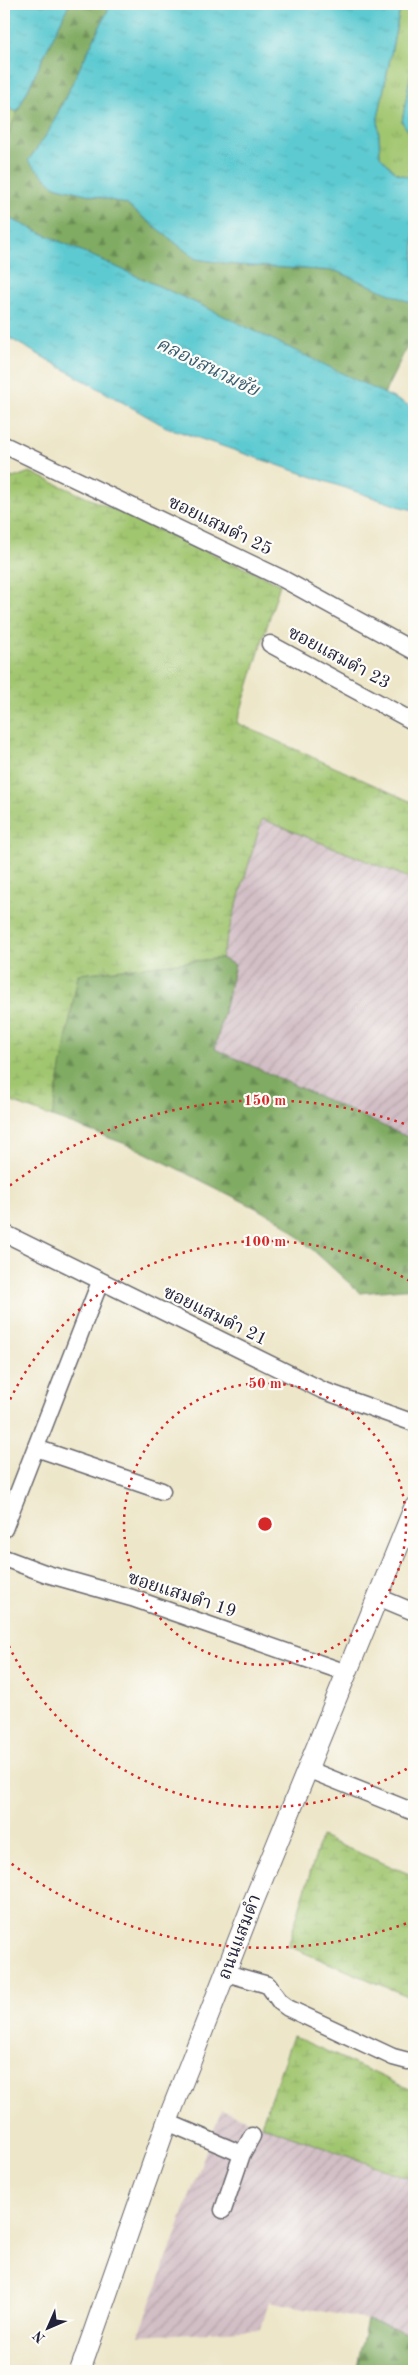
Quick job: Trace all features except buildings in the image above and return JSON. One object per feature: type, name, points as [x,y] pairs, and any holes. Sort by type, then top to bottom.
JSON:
[{"type":"street","name":"ซอยแสมดำ 25","points":[[4,445],[283,579],[414,651]]},
{"type":"street","name":"ซอยแสมดำ 23","points":[[270,644],[414,722]]},
{"type":"street","name":"ซอยแสมดำ 21","points":[[4,1233],[322,1390],[414,1423]]},
{"type":"street","points":[[4,1529],[100,1282]]},
{"type":"street","points":[[36,1448],[162,1491]]},
{"type":"street","name":"ถนนแสมดำ","points":[[80,2371],[167,2122],[307,1769],[414,1508]]},
{"type":"street","name":"ซอยแสมดำ 19","points":[[4,1558],[46,1574],[132,1598],[347,1673]]},
{"type":"street","points":[[378,1597],[414,1612]]},
{"type":"street","points":[[307,1769],[414,1812]]},
{"type":"street","points":[[226,1973],[268,1985],[280,2002],[288,2008],[393,2057],[408,2061],[414,2060]]},
{"type":"street","points":[[167,2122],[242,2154]]},
{"type":"street","points":[[223,2210],[242,2154],[252,2136]]},
{"type":"shaded area","points":[[262,819],[414,880],[414,1140],[215,1049],[235,965],[221,958]]},
{"type":"shaded area","points":[[221,2110],[414,2180],[414,2335],[367,2320],[269,2301],[261,2329],[139,2336]]},
{"type":"green space","points":[[69,4],[111,4],[49,131],[29,161],[54,186],[126,204],[196,259],[237,265],[336,271],[414,304],[414,333],[384,394],[207,308],[4,216],[4,145],[17,112]]},
{"type":"green space","points":[[401,4],[414,4],[414,56],[402,122],[414,139],[414,179],[396,173],[380,156],[378,118]]},
{"type":"green space","points":[[4,106],[17,112],[4,145]]},
{"type":"green space","points":[[30,472],[280,584],[237,723],[414,803],[414,880],[262,819],[221,958],[78,974],[52,1117],[4,1099],[4,473],[13,478]]},
{"type":"green space","points":[[221,958],[235,965],[215,1049],[414,1140],[414,1288],[360,1293],[280,1220],[134,1147],[52,1117],[78,974]]},
{"type":"green space","points":[[321,1837],[414,1876],[414,1988],[410,1997],[288,1946]]},
{"type":"green space","points":[[293,2036],[414,2091],[414,2180],[261,2125]]},
{"type":"green space","points":[[367,2320],[414,2335],[414,2371],[356,2371]]},
{"type":"water","points":[[4,4],[69,4],[17,112],[4,106]]},
{"type":"water","points":[[111,4],[401,4],[378,118],[380,156],[396,173],[414,179],[414,304],[336,271],[237,265],[196,259],[126,204],[54,186],[28,161],[49,131]]},
{"type":"water","points":[[414,56],[414,139],[402,122]]},
{"type":"water","name":"คลองสนามชัย","points":[[4,216],[207,308],[414,408],[414,510],[166,427],[4,335]]}]
